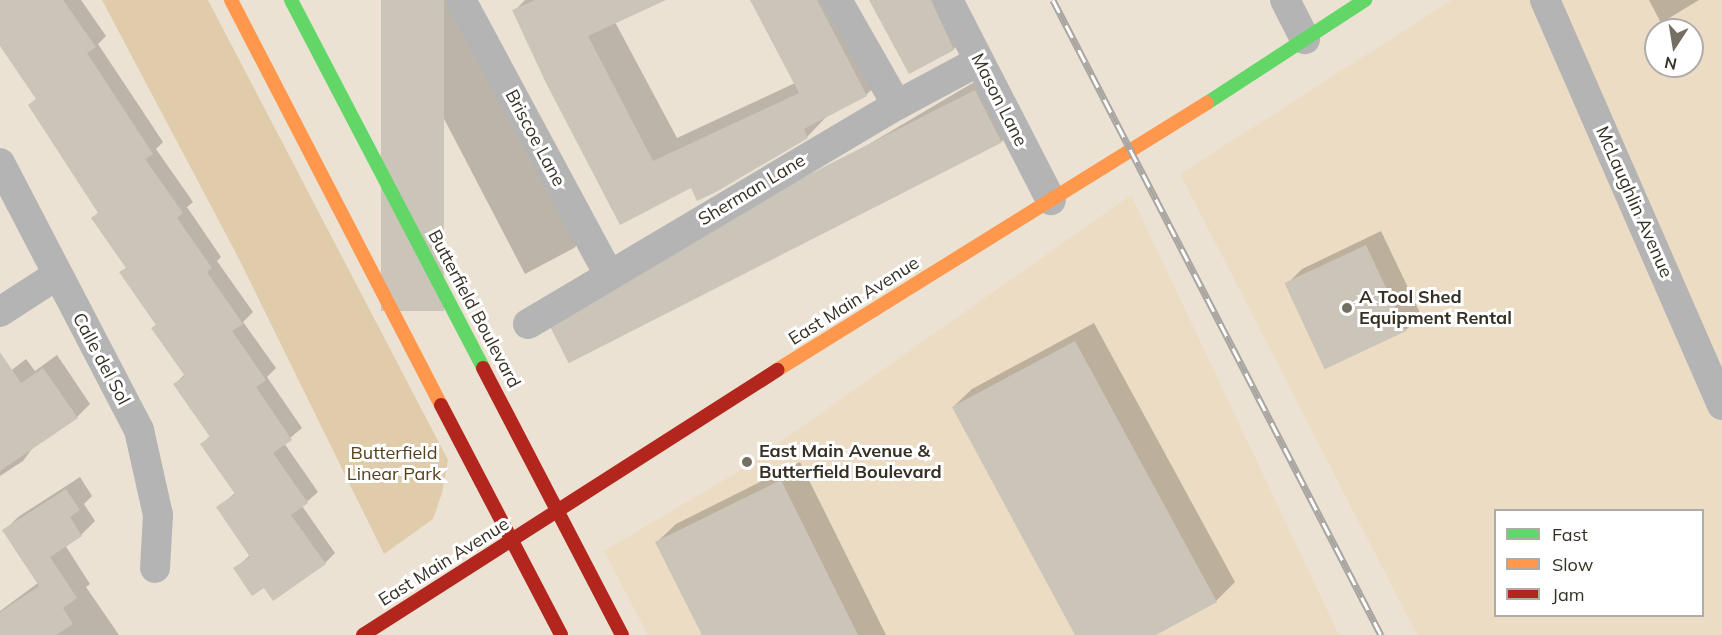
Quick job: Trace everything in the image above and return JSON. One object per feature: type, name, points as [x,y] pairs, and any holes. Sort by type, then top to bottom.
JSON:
[{"type":"main road","points":[[231,0],[561,635]]},
{"type":"main road","name":"Butterfield Boulevard","points":[[291,0],[622,635]]},
{"type":"main road","name":"East Main Avenue","points":[[363,635],[511,542],[557,509],[1051,200],[1365,0]]},
{"type":"street","points":[[837,0],[897,105]]},
{"type":"street","name":"Mason Lane","points":[[948,0],[1051,200]]},
{"type":"street","points":[[1285,0],[1305,39]]},
{"type":"street","name":"McLaughlin Avenue","points":[[1545,0],[1722,405]]},
{"type":"street","name":"Briscoe Lane","points":[[466,2],[609,275]]},
{"type":"street","name":"Sherman Lane","points":[[528,324],[897,105],[979,61]]},
{"type":"street","name":"Calle del Sol","points":[[0,163],[139,430],[158,515],[155,568]]},
{"type":"street","points":[[0,312],[57,275]]},
{"type":"shaded area","points":[[1452,0],[1722,0],[1722,635],[1417,635],[1180,174]]},
{"type":"shaded area","points":[[1131,195],[1339,635],[648,635],[604,551],[736,473]]},
{"type":"green space","name":"Butterfield Linear Park","points":[[102,0],[208,0],[448,460],[442,493],[433,519],[384,554],[238,257]]},
{"type":"building","points":[[0,0],[63,0],[96,47],[87,53],[153,154],[145,159],[183,213],[177,218],[212,268],[207,272],[243,324],[232,331],[266,380],[256,387],[292,440],[273,453],[308,503],[291,515],[326,564],[273,601],[264,588],[252,596],[233,568],[250,557],[216,507],[235,494],[200,444],[210,437],[173,384],[185,376],[151,328],[156,325],[119,272],[126,268],[91,218],[98,213],[28,105],[36,99],[0,46]]},
{"type":"building","points":[[381,0],[444,0],[444,311],[381,311]]},
{"type":"building","points":[[535,0],[666,0],[588,36],[653,161],[799,93],[750,0],[817,0],[867,96],[804,129],[808,138],[716,192],[697,201],[691,188],[620,225],[546,83],[512,10]]},
{"type":"building","points":[[869,0],[931,0],[954,50],[909,74]]},
{"type":"building","points":[[975,90],[1002,143],[569,363],[542,311]]},
{"type":"building","name":"A Tool Shed Equipment Rental","points":[[1366,245],[1406,331],[1325,369],[1284,283]]},
{"type":"building","points":[[1075,341],[1217,602],[1156,635],[1075,635],[952,407]]},
{"type":"building","points":[[0,352],[21,383],[43,368],[78,418],[0,471]]},
{"type":"building","points":[[781,480],[858,635],[702,635],[655,542]]},
{"type":"building","points":[[66,489],[80,510],[70,517],[82,536],[50,557],[77,598],[63,608],[73,624],[56,635],[0,635],[0,612],[39,586],[2,530]]},
{"type":"railway","points":[[1053,0],[1381,635]]},
{"type":"traffic: fast","points":[[291,0],[483,368]]},
{"type":"traffic: fast","points":[[1207,103],[1365,0]]},
{"type":"traffic: slow","points":[[231,0],[441,405]]},
{"type":"traffic: slow","points":[[777,370],[1207,103]]},
{"type":"traffic: jam","points":[[483,368],[622,635]]},
{"type":"traffic: jam","points":[[363,635],[777,370]]},
{"type":"traffic: jam","points":[[441,405],[561,635]]},
{"type":"place","name":"A Tool Shed Equipment Rental","points":[[1347,308]]},
{"type":"place","name":"East Main Avenue & Butterfield Boulevard","points":[[747,462]]}]
